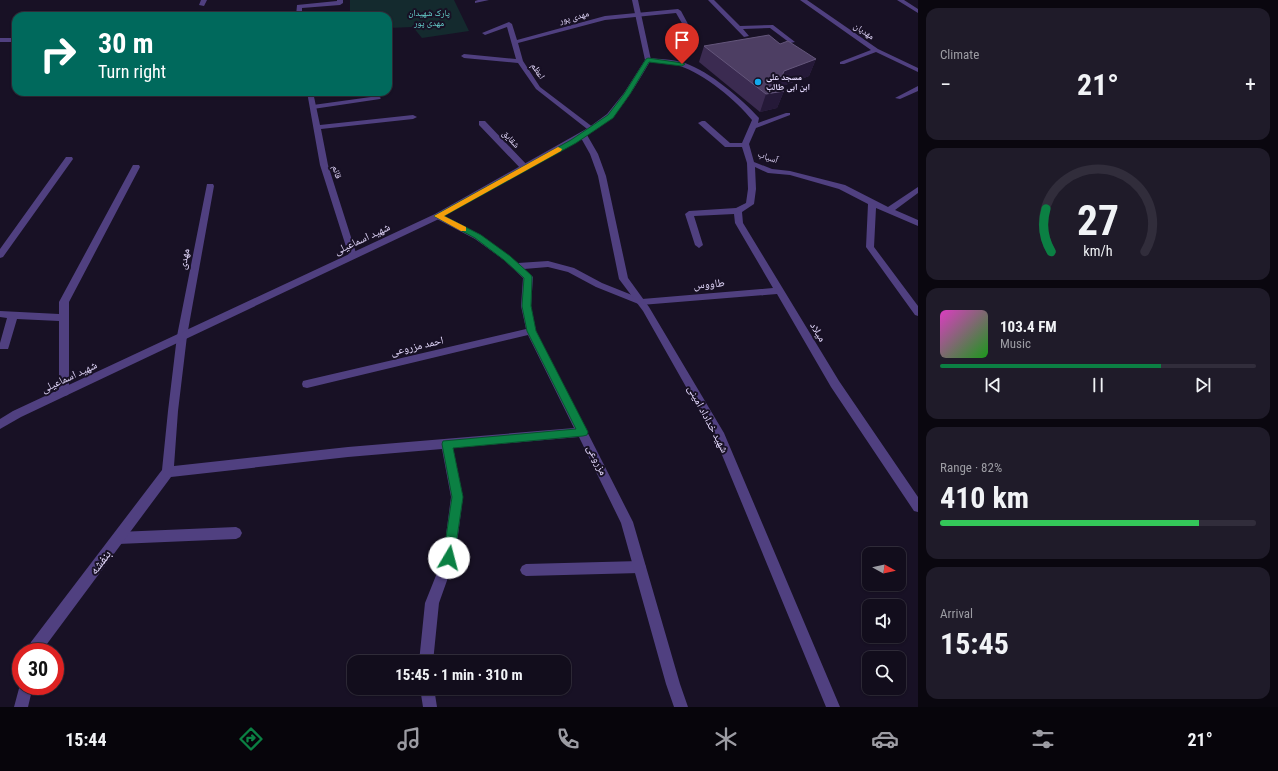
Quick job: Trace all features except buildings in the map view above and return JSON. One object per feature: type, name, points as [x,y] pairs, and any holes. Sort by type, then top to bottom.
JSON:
[{"type":"street","points":[[299,12],[299,6],[340,3],[340,0]]},
{"type":"street","points":[[477,2],[486,0]]},
{"type":"street","points":[[635,0],[648,60],[682,64],[714,82],[751,113],[756,120],[753,127]]},
{"type":"street","points":[[711,0],[746,36]]},
{"type":"street","name":"مهدیان","points":[[803,0],[876,50],[918,70]]},
{"type":"street","points":[[900,0],[918,11]]},
{"type":"street","name":"مهدی پور","points":[[515,42],[605,18],[639,16],[678,11],[685,24]]},
{"type":"street","name":"اعظم","points":[[485,33],[509,24],[520,61],[538,88],[587,133]]},
{"type":"street","points":[[738,28],[771,26],[792,42]]},
{"type":"street","points":[[0,40],[12,40]]},
{"type":"street","points":[[842,63],[876,50]]},
{"type":"street","points":[[464,56],[520,61]]},
{"type":"street","name":"شهید اسماعیلی","points":[[0,424],[17,414],[438,216],[525,168],[587,133],[610,116],[627,94],[648,60]]},
{"type":"street","points":[[898,98],[918,88]]},
{"type":"street","name":"قائم","points":[[311,96],[324,165],[353,256]]},
{"type":"street","points":[[313,107],[378,98]]},
{"type":"street","points":[[753,127],[788,114]]},
{"type":"street","points":[[317,127],[413,117]]},
{"type":"street","points":[[702,123],[728,146],[745,145]]},
{"type":"street","name":"شقایق","points":[[482,124],[525,168]]},
{"type":"street","name":"آسیاب","points":[[753,127],[747,136],[745,145],[751,163],[771,171],[790,173],[842,187],[872,203],[918,223]]},
{"type":"street","name":"شهید خداداد امینی","points":[[587,133],[602,176],[624,279],[641,302],[720,436],[833,707]]},
{"type":"street","points":[[0,255],[69,159]]},
{"type":"street","points":[[699,245],[689,214],[738,211],[750,204],[752,189],[751,163]]},
{"type":"street","points":[[64,392],[64,302],[136,167]]},
{"type":"street","name":"مهدی","points":[[168,472],[173,411],[182,336],[210,186]]},
{"type":"street","points":[[889,210],[918,189]]},
{"type":"street","points":[[872,203],[870,247],[918,313]]},
{"type":"street","name":"میلاد","points":[[738,211],[739,223],[835,384],[918,507]]},
{"type":"street","name":"مزروعی","points":[[438,216],[478,237],[528,277],[526,306],[531,331],[627,522],[673,684],[681,707]]},
{"type":"street","points":[[516,266],[548,264],[571,270],[599,285],[641,302]]},
{"type":"street","name":"طاووس","points":[[641,302],[780,291]]},
{"type":"street","points":[[0,314],[64,318]]},
{"type":"street","points":[[4,346],[13,315]]},
{"type":"street","name":"احمد مزروعی","points":[[307,384],[531,331]]},
{"type":"street","points":[[168,472],[348,452],[583,432]]},
{"type":"street","points":[[427,655],[432,603],[449,558],[457,497],[447,444]]},
{"type":"street","name":"بنفشه","points":[[39,643],[168,472]]},
{"type":"street","points":[[118,538],[236,533]]},
{"type":"street","points":[[526,570],[640,567]]},
{"type":"street","points":[[21,707],[24,695]]},
{"type":"street","points":[[428,695],[430,707]]},
{"type":"green space","name":"پارک شهیدان مهدی پور","points":[[350,0],[454,0],[469,31],[422,38],[413,27],[392,28],[392,12],[350,12]]},
{"type":"slow traffic","points":[[464,229],[438,216],[558,149]]},
{"type":"place","name":"مسجد علی ابن ابی طالب","points":[[758,82]]},
{"type":"route","points":[[449,558],[457,497],[447,444],[583,432],[531,331],[526,306],[528,277],[507,258],[478,237],[438,216],[573,141],[610,116],[627,94],[648,60],[682,64]]}]
